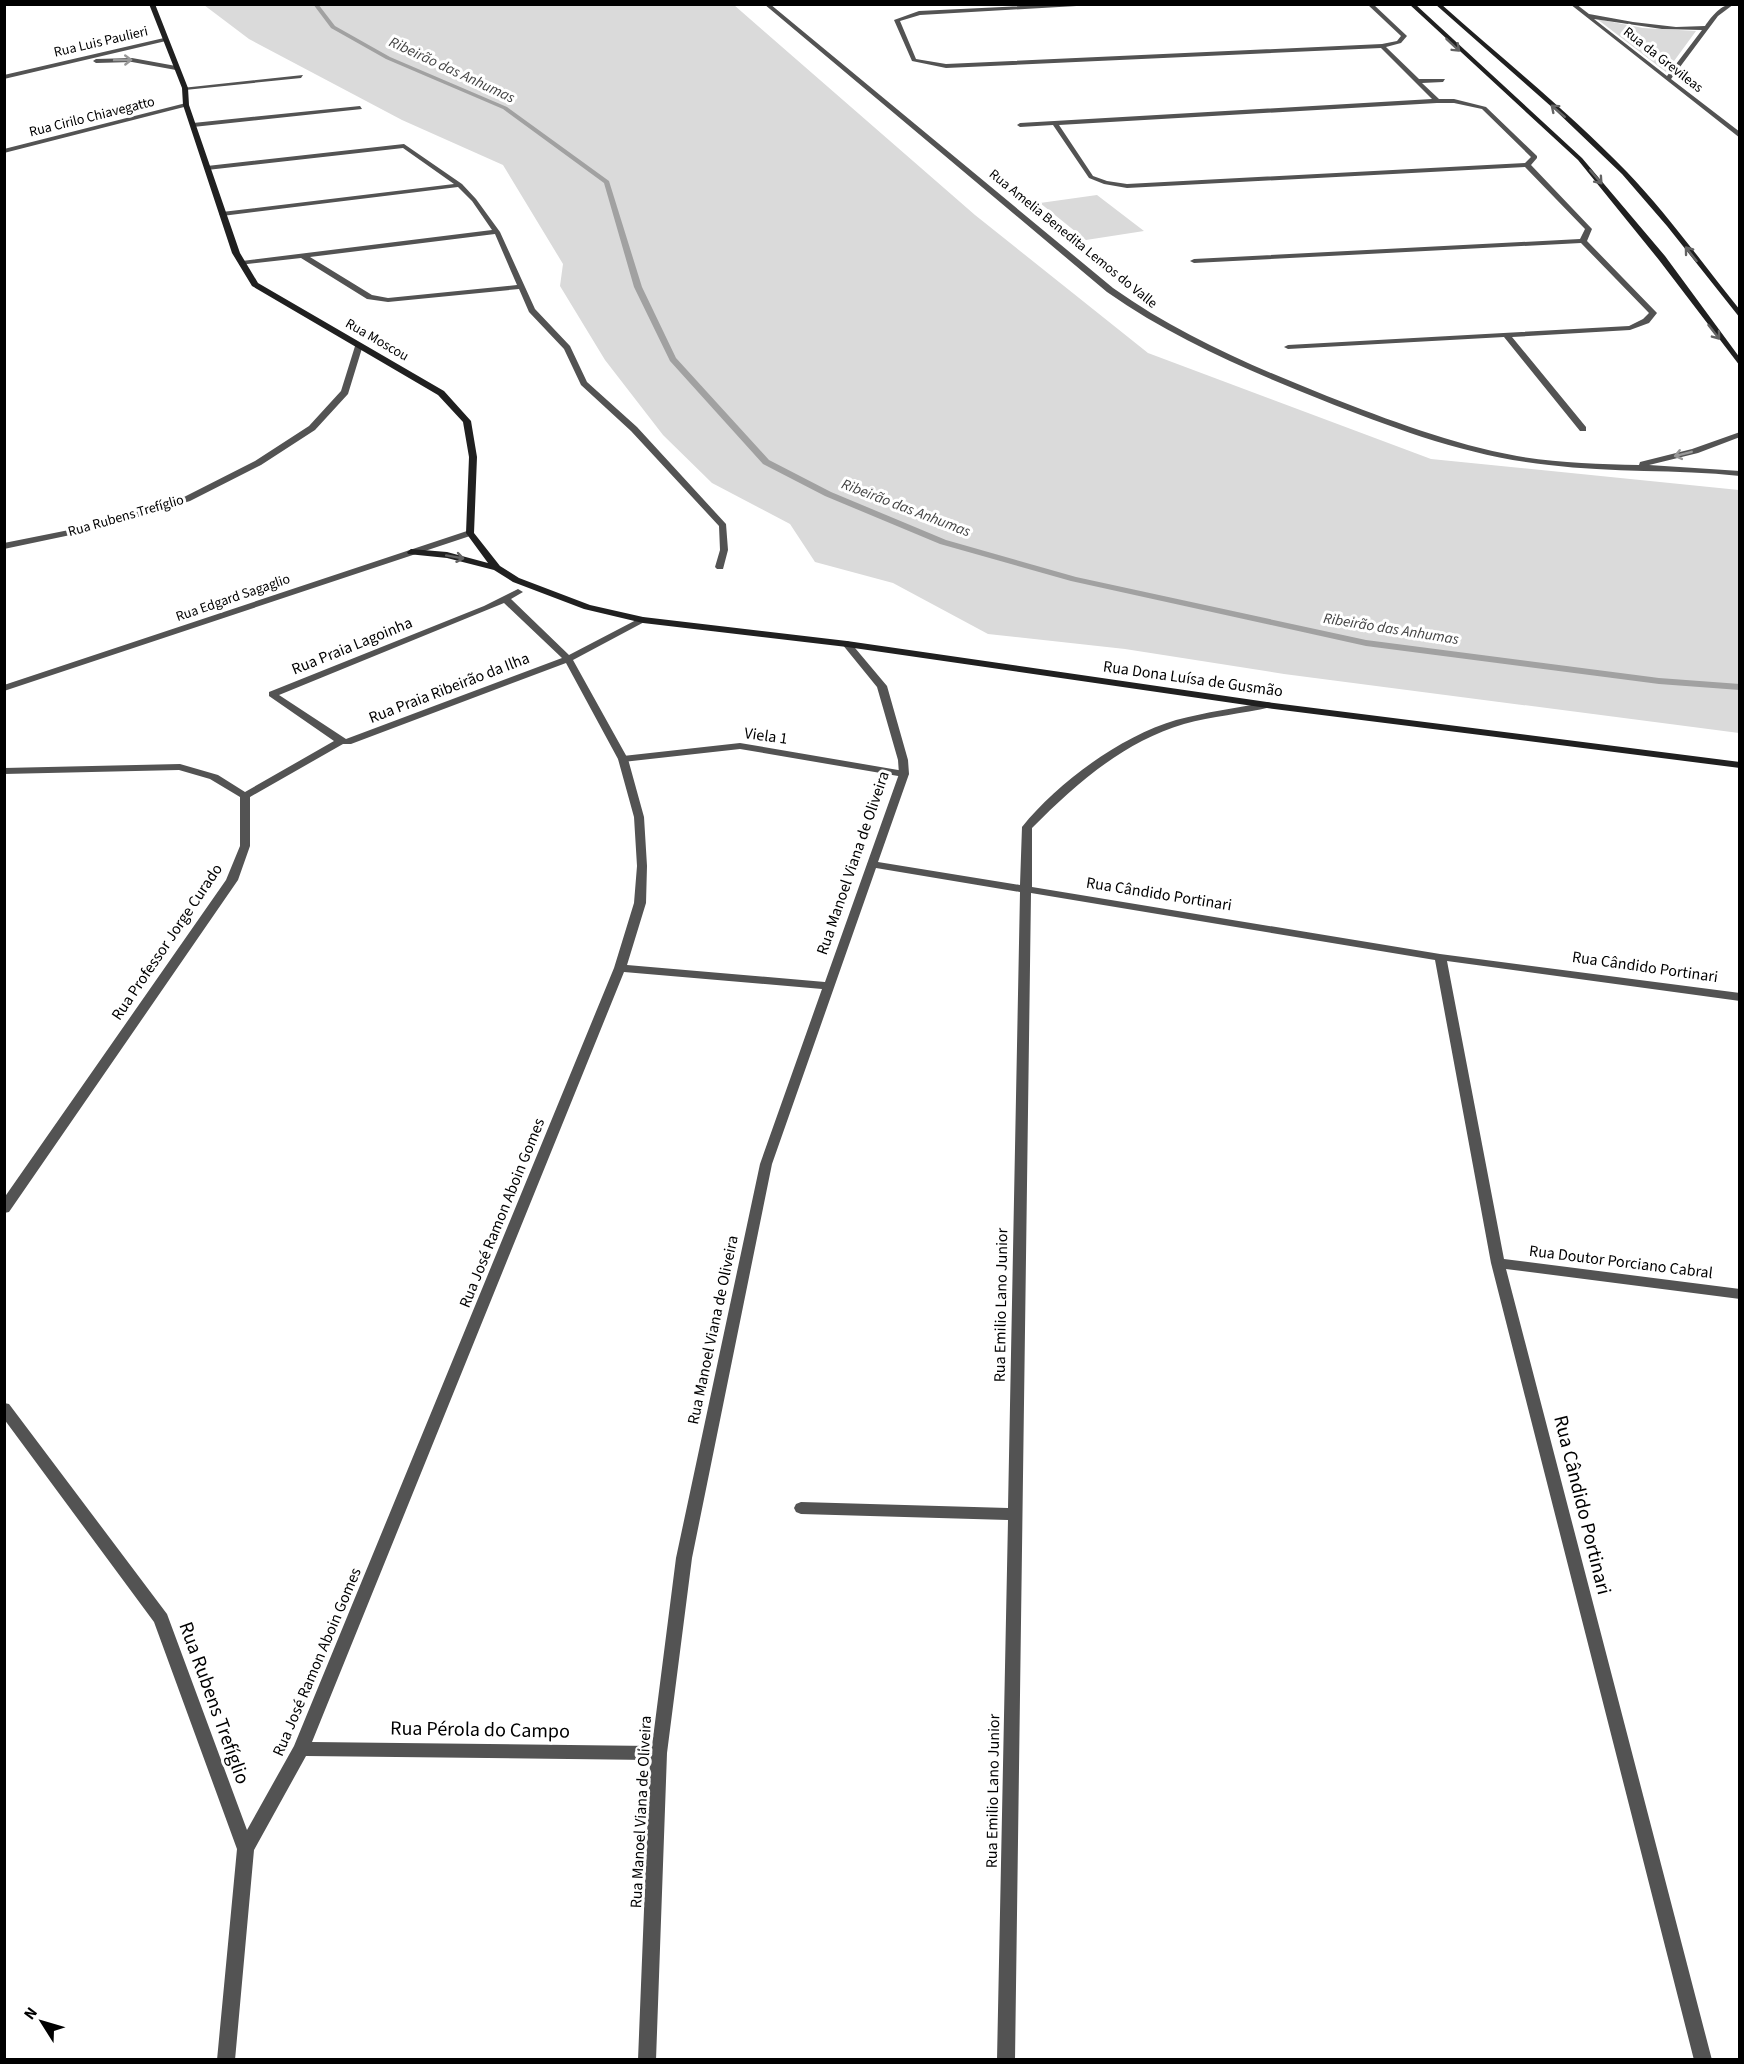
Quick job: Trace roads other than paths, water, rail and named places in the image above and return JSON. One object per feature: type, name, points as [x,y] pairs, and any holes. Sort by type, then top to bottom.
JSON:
[{"type":"street","name":"Rua Moscou","points":[[152,4],[164,40],[185,88],[186,105],[236,254],[255,284],[441,393],[467,421],[473,457],[470,533]]},
{"type":"street","name":"Rua Amelia Benedita Lemos do Valle","points":[[766,4],[1110,290],[1143,315],[1182,337],[1266,375],[1367,415],[1426,435],[1489,453],[1548,463],[1615,468]]},
{"type":"street","points":[[1109,4],[919,12],[897,20],[914,60],[946,66],[1383,46],[1399,42],[1404,36],[1369,4]]},
{"type":"street","points":[[1411,4],[1580,159],[1654,249],[1740,364]]},
{"type":"street","points":[[1437,4],[1580,130],[1625,174],[1664,218],[1740,316]]},
{"type":"street","name":"Rua da Grevileas","points":[[1572,4],[1740,136]]},
{"type":"street","points":[[1668,79],[1716,15],[1732,4]]},
{"type":"street","points":[[1585,15],[1649,27],[1681,30],[1706,28]]},
{"type":"street","name":"Rua Luis Paulieri","points":[[4,76],[164,40]]},
{"type":"street","points":[[1383,46],[1437,101]]},
{"type":"street","name":"Rua Luis Paulieri","points":[[44,68],[132,60],[176,68]]},
{"type":"street","points":[[185,88],[301,76]]},
{"type":"street","points":[[1417,81],[1443,80]]},
{"type":"street","points":[[1020,124],[1454,101],[1484,108],[1534,157],[1527,165],[1127,186],[1106,183],[1091,177],[1055,123]]},
{"type":"street","name":"Rua Cirilo Chiavegatto","points":[[4,152],[186,105]]},
{"type":"street","points":[[193,125],[360,108]]},
{"type":"street","points":[[207,168],[404,146],[460,185],[497,232],[532,310],[567,348],[584,383],[634,429],[723,526],[724,550],[720,567]]},
{"type":"street","points":[[1527,165],[1589,229],[1583,241]]},
{"type":"street","points":[[222,214],[460,185]]},
{"type":"street","points":[[242,263],[497,232]]},
{"type":"street","points":[[1194,261],[1583,241],[1653,313],[1646,321],[1630,328],[1288,347]]},
{"type":"street","points":[[303,256],[370,297],[388,300],[521,286]]},
{"type":"street","points":[[1506,335],[1583,429]]},
{"type":"street","name":"Rua Rubens Trefíglio","points":[[4,546],[96,526],[187,499],[258,463],[312,428],[345,392],[359,345]]},
{"type":"street","points":[[1615,468],[1695,452],[1739,435]]},
{"type":"street","points":[[1615,468],[1685,469],[1740,474]]},
{"type":"street","points":[[470,533],[497,568]]},
{"type":"street","name":"Rua Edgard Sagaglio","points":[[4,688],[470,533]]},
{"type":"street","points":[[411,552],[447,555],[497,568],[516,580],[587,607],[643,620]]},
{"type":"street","name":"Rua Praia Lagoinha","points":[[341,741],[272,694],[506,599],[518,592]]},
{"type":"street","name":"Rua José Ramon Aboin Gomes","points":[[246,1849],[301,1749],[620,968],[640,903],[642,866],[639,817],[623,759],[568,659],[506,599]]},
{"type":"street","name":"Rua Dona Luísa de Gusmão","points":[[643,620],[847,644],[1267,705],[1740,765]]},
{"type":"street","name":"Rua Praia Ribeirão da Ilha","points":[[245,796],[341,741],[346,742],[568,659],[643,620]]},
{"type":"street","name":"Rua Manoel Viana de Oliveira","points":[[647,2060],[659,1753],[684,1558],[766,1164],[904,774],[903,760],[882,686],[847,644]]},
{"type":"street","name":"Rua Emilio Lano Junior","points":[[1006,2060],[1027,827],[1074,780],[1118,750],[1168,726],[1267,705]]},
{"type":"street","name":"Viela 1","points":[[623,759],[740,746],[904,774]]},
{"type":"street","points":[[4,771],[180,767],[214,777],[245,796]]},
{"type":"street","name":"Rua Professor Jorge Curado","points":[[4,1209],[232,880],[245,846],[245,796]]},
{"type":"street","name":"Rua Cândido Portinari","points":[[872,864],[1440,957],[1740,997]]},
{"type":"street","name":"Rua Cândido Portinari","points":[[1440,957],[1498,1263],[1703,2060]]},
{"type":"street","points":[[620,968],[829,986]]},
{"type":"street","name":"Rua Doutor Porciano Cabral","points":[[1498,1263],[1740,1294]]},
{"type":"street","name":"Rua Rubens Trefíglio","points":[[4,1408],[161,1619],[246,1849],[226,2060]]},
{"type":"street","points":[[801,1508],[1016,1514]]},
{"type":"street","name":"Rua Pérola do Campo","points":[[301,1749],[659,1753]]},
{"type":"waterway","name":"Ribeirão das Anhumas","points":[[315,4],[333,27],[388,58],[505,108],[607,182],[638,287],[673,359],[766,462],[828,494],[943,542],[1074,579],[1366,643],[1659,681],[1740,687]]}]
